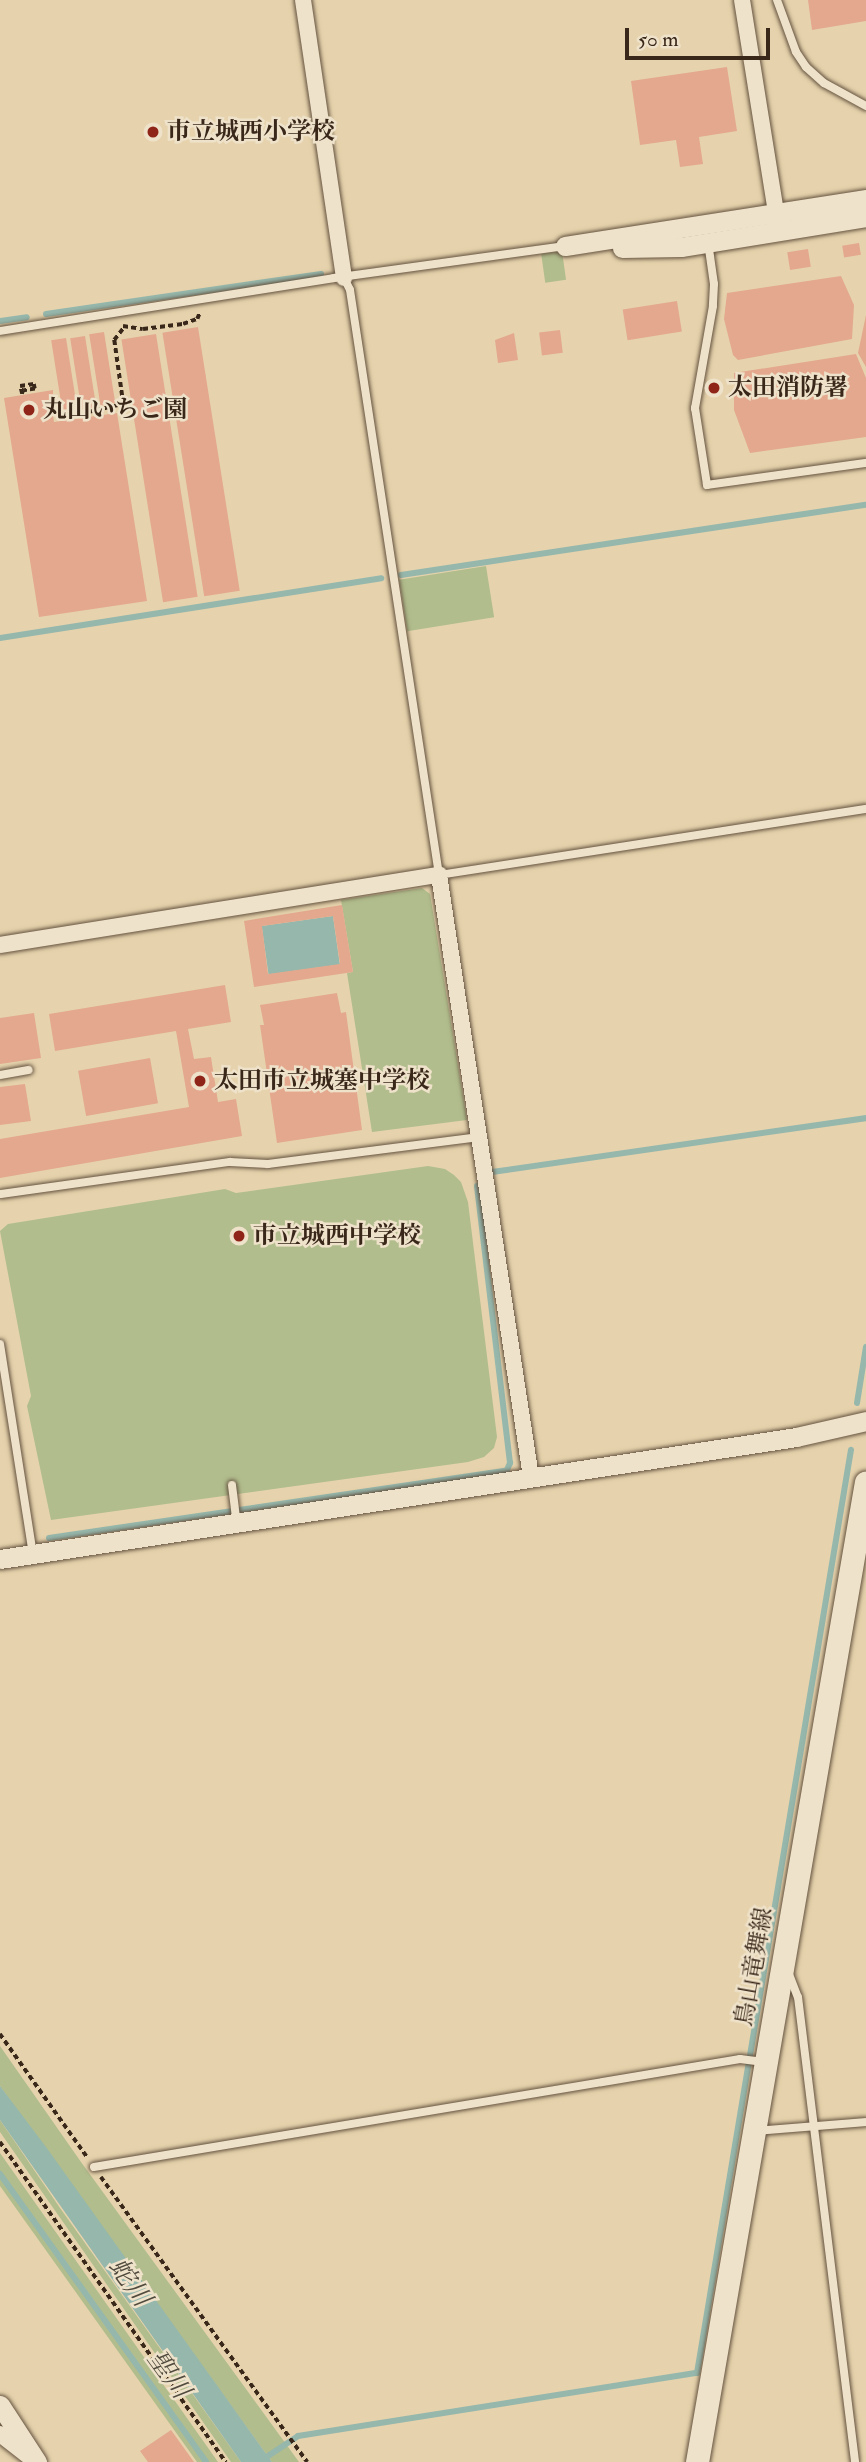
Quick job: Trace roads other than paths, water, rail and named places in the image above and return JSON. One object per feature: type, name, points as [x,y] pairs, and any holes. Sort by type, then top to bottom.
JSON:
[{"type":"main road","name":"鳥山竜舞線","points":[[697,2462],[866,1482]]},
{"type":"street","points":[[303,0],[344,278]]},
{"type":"street","points":[[742,0],[778,223]]},
{"type":"street","points":[[778,223],[866,199]]},
{"type":"street","points":[[565,246],[706,234],[778,223],[866,217]]},
{"type":"street","points":[[0,945],[439,875],[531,1477]]},
{"type":"street","points":[[0,1559],[237,1519],[796,1437],[866,1421]]},
{"type":"street","points":[[0,2405],[36,2462]]},
{"type":"street","points":[[0,2434],[36,2462]]},
{"type":"lane","points":[[777,0],[796,52],[806,67],[824,83],[866,106]]},
{"type":"lane","points":[[706,234],[714,284],[713,306],[695,408],[707,485],[866,463]]},
{"type":"lane","points":[[0,331],[565,246]]},
{"type":"lane","points":[[344,278],[350,289],[439,875],[866,809]]},
{"type":"lane","points":[[0,1075],[29,1070]]},
{"type":"lane","points":[[1,1194],[230,1162],[268,1164],[479,1137]]},
{"type":"lane","points":[[0,1344],[33,1554]]},
{"type":"lane","points":[[232,1485],[237,1519]]},
{"type":"lane","points":[[782,1960],[798,1997],[855,2462]]},
{"type":"lane","points":[[94,2167],[740,2059],[764,2062]]},
{"type":"lane","points":[[752,2131],[866,2122]]},
{"type":"water","points":[[333,916],[340,965],[269,975],[262,926]]},
{"type":"water","name":"蛇川","points":[[0,2086],[272,2462],[241,2462],[0,2120]]},
{"type":"waterway","points":[[46,314],[321,274]]},
{"type":"waterway","points":[[0,321],[27,317]]},
{"type":"waterway","points":[[401,575],[866,505]]},
{"type":"waterway","points":[[0,638],[381,578]]},
{"type":"waterway","points":[[492,1172],[866,1118]]},
{"type":"waterway","points":[[49,1538],[507,1470],[510,1463],[477,1186]]},
{"type":"waterway","points":[[857,1403],[866,1347]]},
{"type":"waterway","points":[[259,2462],[298,2436],[697,2373],[851,1450]]},
{"type":"waterway","name":"聖川","points":[[0,2174],[206,2462]]},
{"type":"place","name":"市立城西小学校","points":[[153,132]]},
{"type":"place","name":"太田消防署","points":[[714,388]]},
{"type":"place","name":"丸山いちご園","points":[[29,410]]},
{"type":"place","name":"太田市立城塞中学校","points":[[200,1081]]},
{"type":"place","name":"市立城西中学校","points":[[239,1236]]}]
